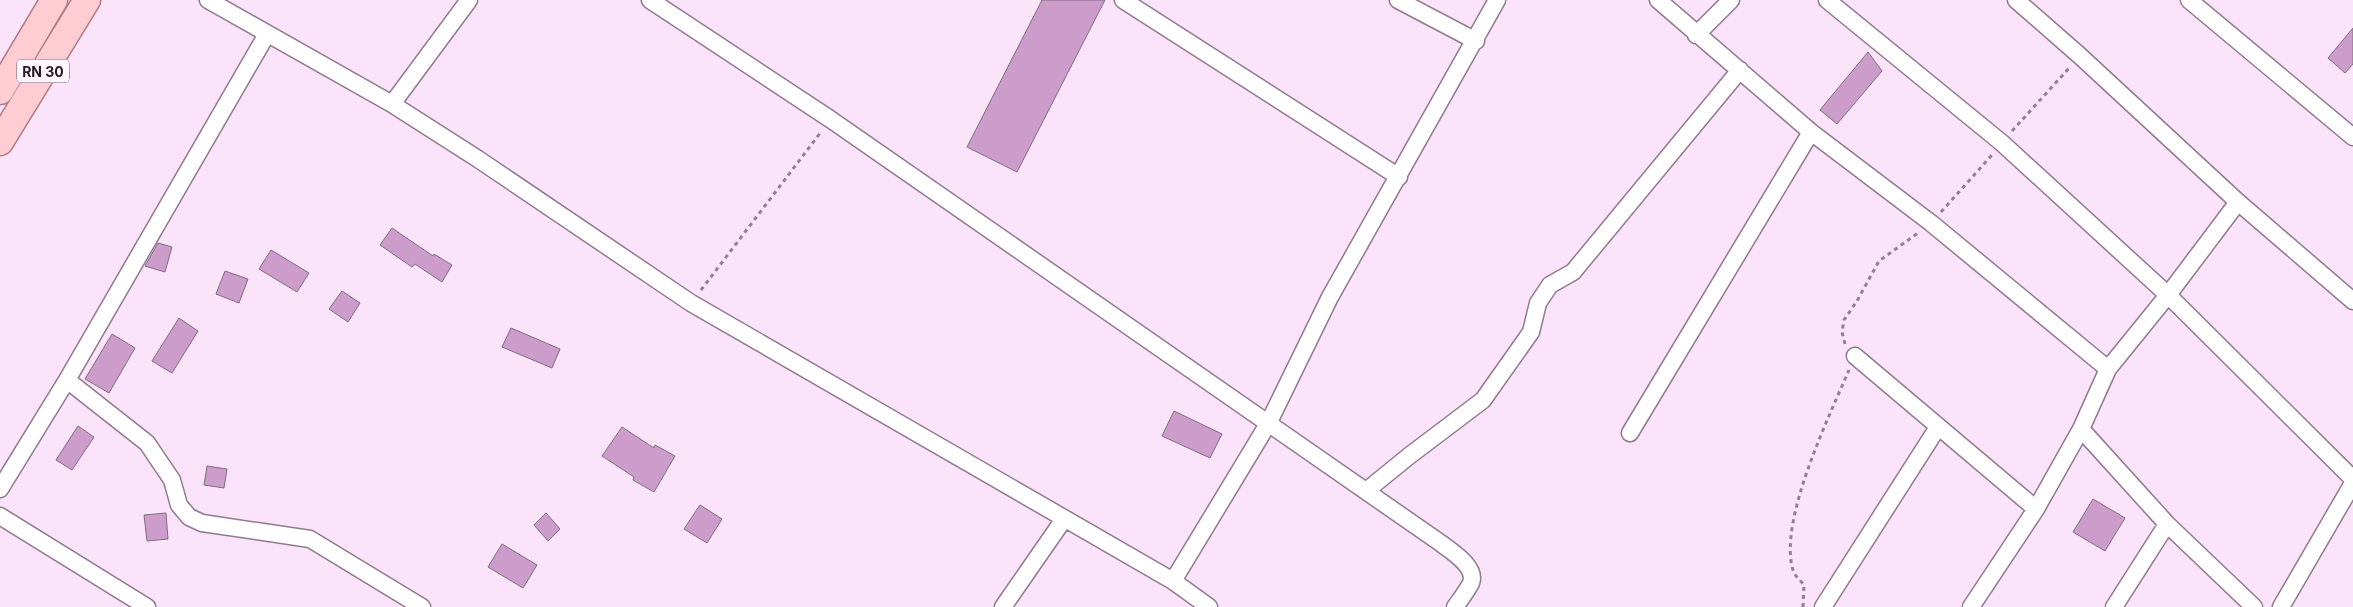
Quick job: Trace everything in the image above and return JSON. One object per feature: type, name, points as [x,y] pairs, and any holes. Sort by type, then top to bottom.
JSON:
[{"type":"main road","name":"RN 30","points":[[0,91],[54,0]]},
{"type":"main road","name":"RN 30","points":[[0,142],[87,0]]},
{"type":"street","points":[[208,0],[392,104],[478,159],[691,303],[1173,581],[1209,607]]},
{"type":"street","points":[[392,104],[468,0]]},
{"type":"street","points":[[650,0],[830,119],[1442,544],[1464,562],[1470,572],[1471,582],[1455,607]]},
{"type":"street","points":[[1123,0],[1400,177]]},
{"type":"street","points":[[1398,0],[1476,41]]},
{"type":"street","points":[[1173,581],[1268,424],[1330,297],[1400,177],[1497,0]]},
{"type":"street","points":[[1658,0],[1696,35],[1740,70],[1811,132],[1932,223],[2108,369]]},
{"type":"street","points":[[1696,35],[1731,0]]},
{"type":"street","points":[[1827,0],[2002,143],[2168,295],[2353,479]]},
{"type":"street","points":[[2016,0],[2080,55],[2238,202],[2353,301]]},
{"type":"street","points":[[2189,0],[2353,138]]},
{"type":"street","points":[[0,489],[68,380],[267,34]]},
{"type":"street","points":[[1366,491],[1483,400],[1531,332],[1538,303],[1550,285],[1574,272],[1740,70]]},
{"type":"street","points":[[1630,433],[1811,132]]},
{"type":"street","points":[[1971,607],[2036,509],[2081,429],[2108,369],[2168,295],[2238,202]]},
{"type":"street","points":[[1855,356],[2036,509]]},
{"type":"street","points":[[68,380],[147,443],[172,480],[179,505],[189,517],[202,523],[310,539],[422,607]]},
{"type":"street","points":[[1823,607],[1938,427]]},
{"type":"street","points":[[2081,429],[2168,524],[2254,607]]},
{"type":"street","points":[[2281,607],[2353,483]]},
{"type":"street","points":[[0,516],[146,607]]},
{"type":"street","points":[[1003,607],[1064,519]]},
{"type":"street","points":[[2114,607],[2168,524]]},
{"type":"path","points":[[1803,607],[1804,585],[1793,572],[1790,556],[1795,509],[1816,446],[1855,356],[1845,343],[1842,332],[1844,320],[1858,301],[1879,261],[1932,223],[2080,55]]},
{"type":"path","points":[[691,303],[830,119]]},
{"type":"building","points":[[1042,0],[1105,0],[1017,172],[967,147]]},
{"type":"building","points":[[2353,28],[2353,64],[2345,73],[2328,58]]},
{"type":"building","points":[[1868,52],[1882,71],[1837,124],[1820,110]]},
{"type":"building","points":[[392,228],[433,256],[434,254],[452,265],[442,282],[415,264],[412,267],[380,245]]},
{"type":"building","points":[[158,243],[172,247],[165,272],[145,266]]},
{"type":"building","points":[[271,250],[309,273],[297,292],[259,269]]},
{"type":"building","points":[[225,271],[248,279],[239,303],[216,294]]},
{"type":"building","points":[[342,291],[360,303],[348,322],[329,309]]},
{"type":"building","points":[[179,318],[198,331],[172,373],[152,361]]},
{"type":"building","points":[[511,328],[560,349],[552,368],[502,347]]},
{"type":"building","points":[[112,334],[135,348],[109,393],[85,379]]},
{"type":"building","points":[[1174,411],[1222,434],[1210,458],[1162,436]]},
{"type":"building","points":[[78,426],[94,437],[72,470],[56,460]]},
{"type":"building","points":[[622,427],[654,448],[655,445],[675,456],[654,492],[633,480],[634,477],[602,456]]},
{"type":"building","points":[[207,466],[227,469],[224,488],[204,485]]},
{"type":"building","points":[[2093,499],[2125,518],[2105,551],[2073,532]]},
{"type":"building","points":[[700,505],[722,519],[707,543],[684,529]]},
{"type":"building","points":[[166,513],[168,539],[147,541],[144,515]]},
{"type":"building","points":[[546,513],[560,529],[548,541],[534,525]]},
{"type":"building","points":[[502,544],[537,565],[523,588],[488,567]]}]
